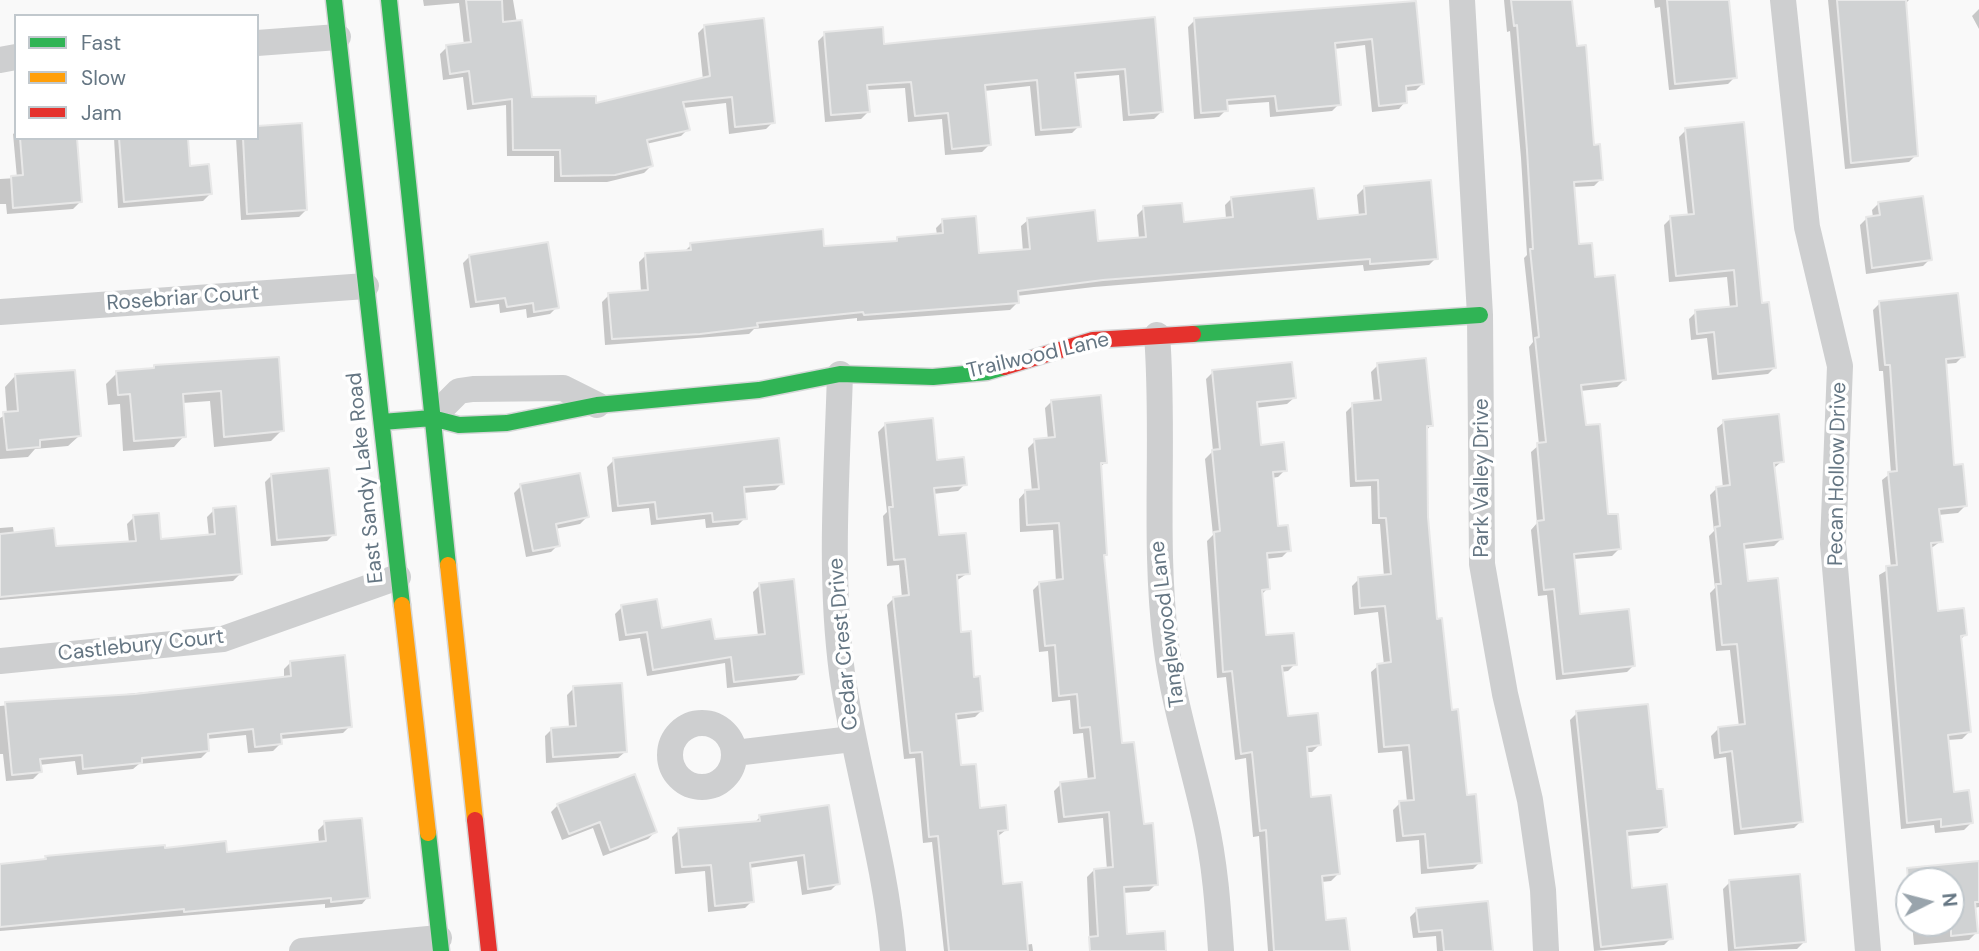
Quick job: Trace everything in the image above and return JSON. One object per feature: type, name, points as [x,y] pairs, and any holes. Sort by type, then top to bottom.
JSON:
[{"type":"main road","name":"East Sandy Lake Road","points":[[334,0],[440,945]]},
{"type":"main road","points":[[389,0],[489,951]]},
{"type":"main road","name":"Trailwood Lane","points":[[382,422],[432,418],[459,425],[507,423],[597,405],[759,390],[841,374],[933,377],[987,372],[1093,341],[1480,314]]},
{"type":"street","name":"Park Valley Drive","points":[[1462,0],[1480,314],[1482,564],[1505,694],[1530,800],[1543,890],[1546,951]]},
{"type":"street","name":"Pecan Hollow Drive","points":[[1783,0],[1807,227],[1840,366],[1833,544],[1868,951]]},
{"type":"street","points":[[259,43],[338,37]]},
{"type":"street","name":"Rosebriar Court","points":[[0,312],[366,286]]},
{"type":"street","name":"Tanglewood Lane","points":[[1157,335],[1161,393],[1157,530],[1166,643],[1178,713],[1205,821],[1217,887],[1221,951]]},
{"type":"street","name":"Cedar Crest Drive","points":[[841,374],[836,575],[842,669],[852,739],[888,897],[893,951]]},
{"type":"street","points":[[432,418],[459,391],[473,389],[563,388],[597,405]]},
{"type":"street","name":"Castlebury Court","points":[[0,661],[223,639],[398,578]]},
{"type":"street","points":[[735,752],[852,739]]},
{"type":"street","points":[[302,951],[440,945]]},
{"type":"building","points":[[466,0],[502,0],[503,22],[522,20],[532,97],[596,96],[596,103],[710,76],[704,25],[764,18],[775,123],[735,127],[732,97],[683,102],[690,130],[647,140],[653,166],[615,175],[561,176],[560,150],[513,150],[512,99],[473,104],[469,71],[450,74],[446,45],[471,42]]},
{"type":"building","points":[[1511,0],[1572,0],[1577,46],[1586,45],[1594,145],[1600,144],[1603,180],[1574,182],[1579,244],[1592,243],[1595,277],[1615,275],[1626,380],[1581,385],[1586,425],[1600,424],[1608,514],[1618,514],[1621,549],[1574,554],[1580,614],[1629,609],[1635,666],[1563,674],[1554,589],[1544,590],[1537,521],[1544,520],[1537,443],[1546,442],[1535,338],[1539,337],[1530,249],[1533,249],[1527,150],[1517,25],[1514,26]]},
{"type":"building","points":[[1667,0],[1729,0],[1737,78],[1675,84]]},
{"type":"building","points":[[1837,0],[1906,0],[1918,156],[1851,163]]},
{"type":"building","points":[[1416,1],[1424,84],[1406,86],[1407,103],[1379,106],[1372,39],[1335,43],[1341,105],[1277,111],[1275,96],[1227,100],[1228,111],[1201,113],[1194,18]]},
{"type":"building","points":[[1155,17],[1163,112],[1129,115],[1125,69],[1075,73],[1081,127],[1041,130],[1037,80],[985,85],[991,145],[952,149],[948,113],[915,116],[911,82],[867,85],[870,112],[831,115],[824,32],[883,27],[884,44]]},
{"type":"building","points":[[1744,122],[1762,303],[1769,302],[1776,368],[1718,374],[1714,332],[1697,334],[1695,310],[1737,306],[1734,270],[1676,276],[1670,216],[1694,214],[1685,128]]},
{"type":"building","points":[[302,123],[307,210],[247,214],[243,140],[259,140],[259,126]]},
{"type":"building","points":[[20,140],[77,140],[82,202],[13,208],[11,176],[23,175]]},
{"type":"building","points":[[119,140],[188,140],[190,166],[209,164],[212,194],[124,202]]},
{"type":"building","points":[[1431,180],[1438,259],[1370,264],[1370,259],[1103,280],[1018,291],[1019,303],[864,315],[863,312],[757,323],[758,327],[700,334],[612,339],[608,293],[648,290],[645,253],[691,250],[690,243],[823,229],[824,246],[897,241],[897,237],[943,233],[942,219],[976,216],[979,253],[1030,249],[1027,218],[1095,210],[1098,241],[1146,237],[1143,206],[1182,203],[1184,222],[1233,217],[1231,197],[1314,188],[1318,219],[1366,214],[1364,186]]},
{"type":"building","points":[[1923,196],[1932,260],[1872,268],[1866,217],[1880,215],[1878,202]]},
{"type":"building","points":[[548,242],[559,308],[534,312],[533,303],[507,307],[505,298],[476,302],[469,255]]},
{"type":"building","points":[[1958,293],[1965,357],[1946,359],[1954,465],[1963,464],[1967,506],[1939,509],[1943,542],[1931,543],[1938,611],[1964,608],[1967,635],[1961,636],[1971,732],[1948,735],[1954,792],[1969,790],[1973,823],[1941,827],[1941,819],[1907,823],[1886,566],[1897,565],[1888,472],[1897,471],[1890,365],[1885,365],[1879,301]]},
{"type":"building","points":[[279,357],[284,431],[224,437],[221,391],[183,394],[186,437],[134,441],[130,394],[118,395],[116,371],[154,368],[154,365]]},
{"type":"building","points":[[1426,358],[1433,426],[1427,426],[1428,517],[1437,619],[1442,618],[1452,710],[1458,709],[1467,795],[1476,794],[1482,863],[1428,868],[1425,834],[1403,836],[1399,801],[1414,800],[1409,745],[1384,747],[1377,664],[1391,662],[1385,606],[1360,608],[1358,577],[1391,574],[1386,518],[1379,518],[1378,480],[1356,481],[1352,403],[1381,400],[1377,363]]},
{"type":"building","points":[[1292,362],[1296,398],[1257,402],[1261,445],[1284,442],[1287,471],[1273,472],[1278,526],[1288,525],[1291,551],[1267,553],[1270,589],[1262,590],[1266,635],[1294,633],[1297,665],[1282,666],[1288,716],[1318,713],[1321,745],[1307,747],[1311,797],[1331,795],[1340,874],[1322,876],[1326,920],[1346,918],[1350,951],[1274,951],[1266,830],[1260,831],[1252,752],[1241,754],[1232,671],[1223,672],[1214,532],[1220,531],[1212,450],[1220,449],[1212,370]]},
{"type":"building","points":[[75,370],[81,436],[40,440],[40,447],[7,450],[3,412],[18,411],[15,374]]},
{"type":"building","points":[[1101,395],[1107,463],[1101,463],[1107,555],[1104,555],[1122,743],[1134,742],[1144,824],[1153,823],[1158,885],[1124,887],[1127,934],[1165,931],[1166,951],[1090,951],[1089,937],[1098,936],[1094,869],[1113,867],[1109,812],[1064,817],[1060,782],[1095,778],[1090,727],[1080,728],[1077,694],[1059,696],[1055,645],[1045,646],[1039,582],[1063,579],[1059,523],[1027,525],[1025,490],[1039,489],[1034,439],[1055,437],[1051,400]]},
{"type":"building","points":[[1779,414],[1784,462],[1774,463],[1783,539],[1744,544],[1748,581],[1778,578],[1803,822],[1741,829],[1732,751],[1720,753],[1718,727],[1745,724],[1737,644],[1722,645],[1716,584],[1721,584],[1715,527],[1720,526],[1716,487],[1730,485],[1723,420]]},
{"type":"building","points":[[933,418],[937,460],[964,457],[967,485],[934,488],[939,535],[966,533],[970,574],[957,575],[961,632],[971,631],[974,677],[980,676],[983,711],[956,714],[961,765],[976,764],[980,808],[1006,805],[1008,830],[998,831],[1003,884],[1022,882],[1028,951],[949,951],[938,836],[929,837],[922,752],[910,753],[893,597],[909,595],[905,559],[894,560],[889,507],[893,507],[885,423]]},
{"type":"building","points":[[779,438],[784,484],[744,487],[747,519],[713,522],[712,513],[657,519],[655,502],[618,506],[613,458]]},
{"type":"building","points":[[329,468],[336,535],[277,540],[271,474]]},
{"type":"building","points":[[580,473],[589,517],[556,524],[560,546],[533,551],[520,484]]},
{"type":"building","points":[[236,506],[242,574],[0,597],[0,534],[54,528],[56,546],[136,541],[133,515],[159,513],[161,539],[215,534],[213,508]]},
{"type":"building","points":[[794,579],[804,674],[734,682],[731,657],[653,670],[647,632],[626,635],[621,605],[657,599],[662,628],[711,619],[715,639],[765,634],[759,583]]},
{"type":"building","points":[[345,655],[352,727],[281,734],[282,744],[255,747],[253,729],[208,734],[209,751],[142,758],[142,763],[83,769],[82,755],[40,759],[42,772],[12,775],[5,702],[135,694],[291,676],[290,661]]},
{"type":"building","points":[[622,683],[627,752],[553,757],[551,728],[576,726],[573,686]]},
{"type":"building","points":[[1648,704],[1657,789],[1663,789],[1667,827],[1627,831],[1632,888],[1667,884],[1673,939],[1601,947],[1576,711]]},
{"type":"building","points":[[635,774],[657,832],[610,850],[600,822],[569,834],[557,804]]},
{"type":"building","points":[[829,805],[840,884],[808,889],[804,855],[750,863],[754,902],[715,906],[711,865],[682,867],[678,828],[760,821],[759,815]]},
{"type":"building","points":[[362,818],[370,898],[331,902],[331,898],[184,912],[184,909],[0,927],[0,864],[46,859],[45,856],[165,845],[165,848],[226,841],[227,852],[326,841],[324,821]]},
{"type":"building","points":[[1979,861],[1979,902],[1975,902],[1978,933],[1965,934],[1965,867],[1917,867]]},
{"type":"building","points":[[1800,874],[1806,942],[1735,948],[1729,880]]},
{"type":"building","points":[[1488,901],[1493,951],[1444,951],[1442,930],[1419,932],[1416,908]]},
{"type":"traffic: fast","points":[[334,0],[402,605]]},
{"type":"traffic: fast","points":[[389,0],[448,565]]},
{"type":"traffic: fast","points":[[1193,334],[1480,315]]},
{"type":"traffic: fast","points":[[382,422],[432,418],[459,425],[507,423],[597,405],[759,390],[840,374],[933,377],[987,372],[1004,367]]},
{"type":"traffic: fast","points":[[428,833],[441,951]]},
{"type":"traffic: slow","points":[[448,565],[475,820]]},
{"type":"traffic: slow","points":[[402,605],[428,833]]},
{"type":"traffic: jam","points":[[1004,367],[1093,340],[1193,334]]},
{"type":"traffic: jam","points":[[475,820],[489,951]]}]
